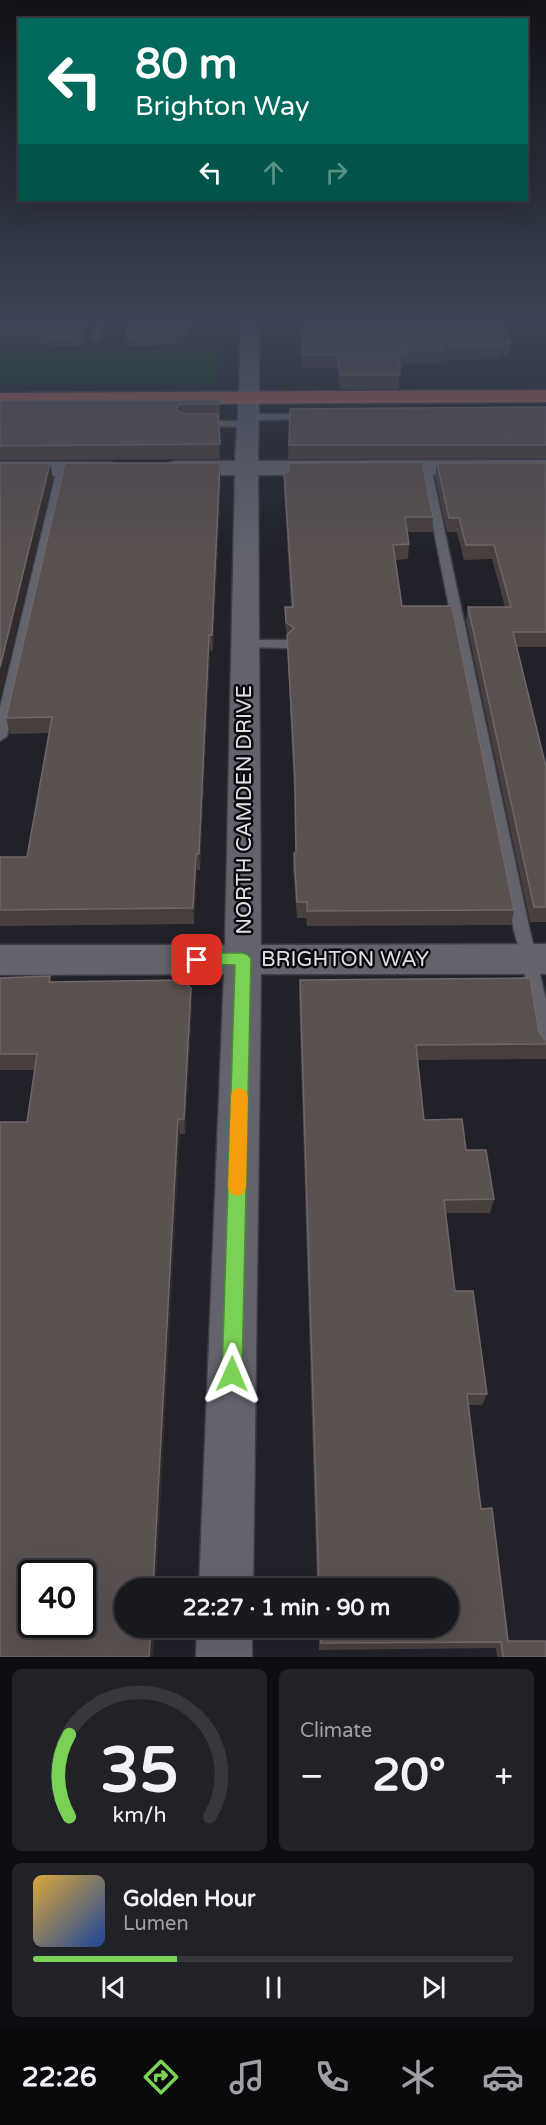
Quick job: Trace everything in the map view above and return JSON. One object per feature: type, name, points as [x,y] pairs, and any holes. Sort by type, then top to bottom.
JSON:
[{"type":"main road","points":[[0,399],[248,415],[525,397]]},
{"type":"street","name":"NORTH CAMDEN DRIVE","points":[[226,1578],[243,959],[248,397]]},
{"type":"street","points":[[0,469],[546,467]]},
{"type":"street","name":"BRIGHTON WAY","points":[[0,960],[538,959]]},
{"type":"street","points":[[224,1657],[225,1638]]},
{"type":"lane","points":[[184,423],[248,415],[322,420],[289,417],[248,415],[220,417]]},
{"type":"lane","points":[[426,467],[522,931],[538,959],[546,1047]]},
{"type":"lane","points":[[0,735],[62,469]]},
{"type":"lane","points":[[245,645],[286,644]]},
{"type":"building","points":[[220,400],[219,404],[180,404],[176,409],[183,414],[218,414],[220,444],[0,446],[0,401]]},
{"type":"building","points":[[546,407],[546,445],[289,445],[290,409]]},
{"type":"building","points":[[422,462],[433,517],[405,517],[409,544],[393,545],[402,606],[452,606],[514,910],[307,911],[307,902],[297,902],[294,853],[296,853],[295,778],[287,635],[294,628],[286,622],[285,607],[293,607],[284,472],[289,472],[289,463]]},
{"type":"building","points":[[0,463],[50,463],[0,667]]},
{"type":"building","points":[[65,463],[220,463],[199,854],[196,854],[193,908],[0,910],[0,857],[27,857],[52,717],[6,718]]},
{"type":"building","points":[[437,463],[546,463],[546,632],[513,632],[546,767],[546,907],[534,907],[468,607],[511,607],[494,545],[466,545],[459,518],[449,518]]},
{"type":"building","points":[[50,976],[49,982],[182,980],[191,988],[184,1119],[178,1119],[154,1578],[114,1578],[114,1638],[150,1638],[149,1657],[0,1657],[0,1122],[27,1122],[37,1054],[0,1054],[0,978]]},
{"type":"building","points":[[530,978],[539,1032],[546,1040],[546,1044],[416,1045],[424,1120],[462,1119],[466,1150],[486,1150],[494,1199],[444,1200],[455,1291],[473,1291],[487,1394],[467,1394],[481,1509],[492,1508],[508,1641],[546,1641],[546,1657],[503,1657],[501,1642],[321,1643],[321,1638],[459,1638],[459,1578],[319,1578],[300,980]]},
{"type":"slow traffic","points":[[237,1188],[239,1096]]},
{"type":"route","points":[[197,960],[243,959],[232,1374]]}]
